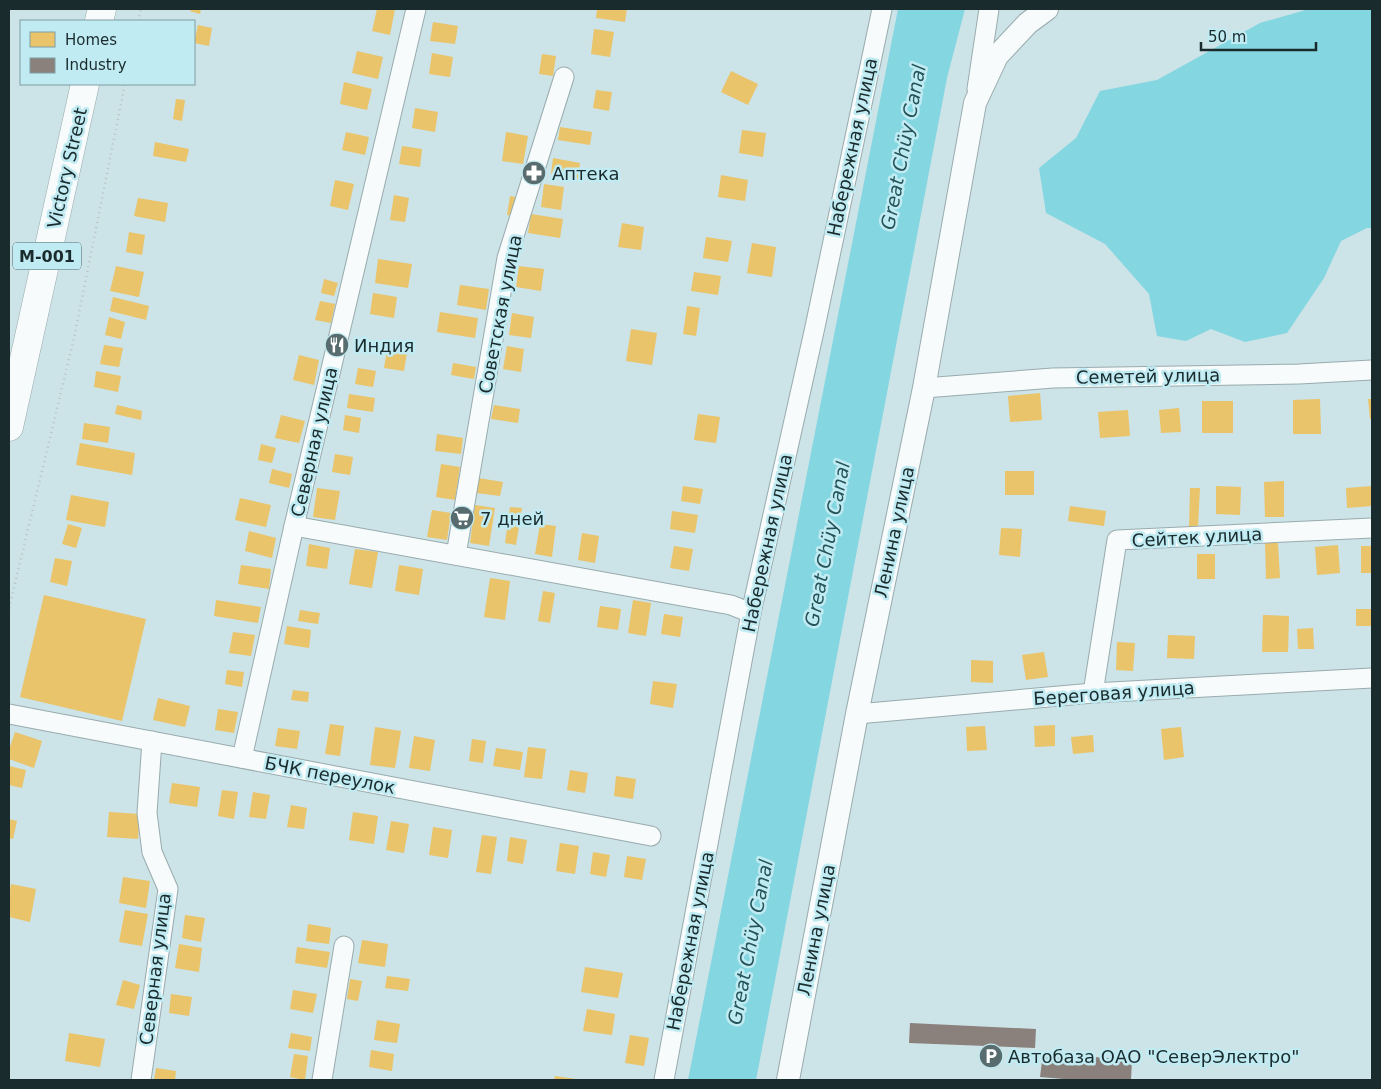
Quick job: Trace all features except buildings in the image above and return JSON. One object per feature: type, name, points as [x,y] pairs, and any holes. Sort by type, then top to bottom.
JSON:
[{"type":"main road","name":"Victory Street","points":[[9,428],[85,85]]},
{"type":"street","name":"Северная улица","points":[[242,758],[294,526],[416,9]]},
{"type":"street","name":"Набережная улица","points":[[664,1080],[750,613],[815,327],[882,9]]},
{"type":"street","points":[[975,102],[989,9]]},
{"type":"street","name":"Ленина улица","points":[[788,1080],[856,714],[924,388],[975,102],[996,56],[1028,23],[1047,9]]},
{"type":"street","name":"Советская улица","points":[[456,555],[507,258],[564,77]]},
{"type":"street","name":"Семетей улица","points":[[924,388],[1054,378],[1299,374],[1372,370]]},
{"type":"street","points":[[294,526],[731,605],[750,613]]},
{"type":"street","name":"Сейтек улица","points":[[1093,693],[1117,540],[1372,528]]},
{"type":"street","name":"Береговая улица","points":[[856,714],[1093,693],[1372,678]]},
{"type":"street","name":"БЧК переулок","points":[[9,714],[651,836]]},
{"type":"street","name":"Северная улица","points":[[141,1080],[168,889],[152,852],[147,813],[152,741]]},
{"type":"street","points":[[322,1080],[344,946]]},
{"type":"path","points":[[9,608],[74,338],[125,85]]},
{"type":"water","name":"Great Chüy Canal","points":[[898,9],[965,9],[947,78],[756,1080],[688,1080]]},
{"type":"water","points":[[1309,9],[1372,9],[1372,228],[1367,228],[1341,241],[1324,278],[1287,333],[1245,342],[1211,329],[1186,341],[1157,336],[1149,294],[1105,244],[1046,213],[1039,168],[1076,138],[1100,91],[1157,80],[1260,23]]},
{"type":"place","name":"Аптека","points":[[534,173]]},
{"type":"place","name":"Индия","points":[[337,345]]},
{"type":"place","name":"7 дней","points":[[462,518]]},
{"type":"place","name":"Автобаза ОАО \"СеверЭлектро\"","points":[[991,1056]]}]
